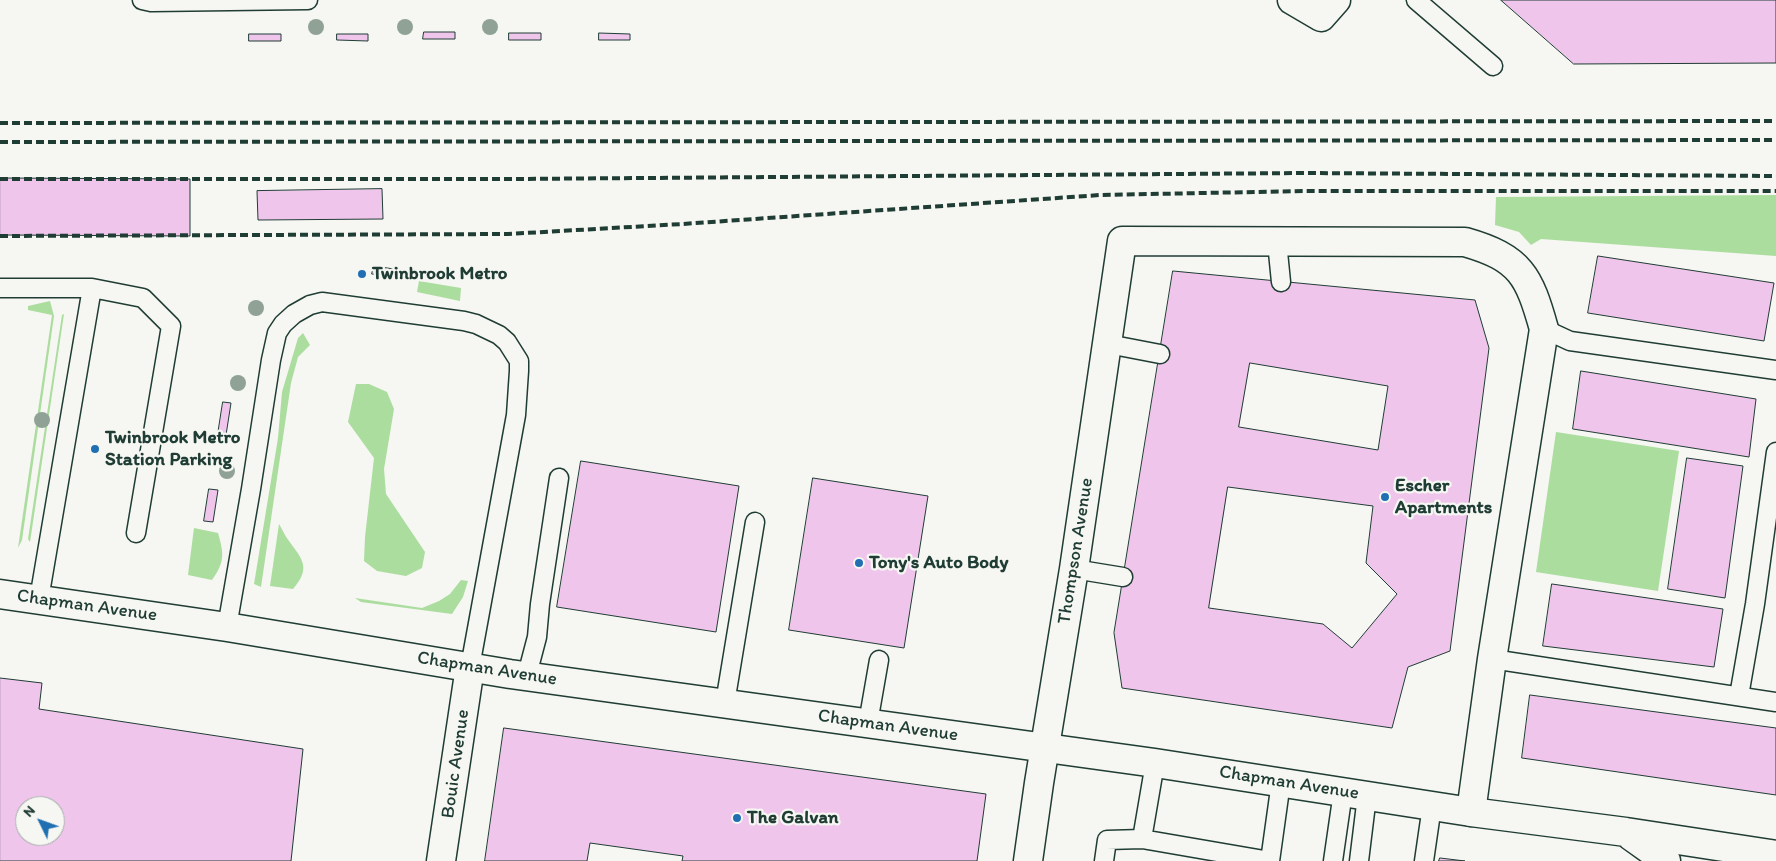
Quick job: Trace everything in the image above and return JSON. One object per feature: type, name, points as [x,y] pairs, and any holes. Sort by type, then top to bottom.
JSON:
[{"type":"street","points":[[1292,0],[1320,17],[1336,0]]},
{"type":"street","name":"Thompson Avenue","points":[[1028,861],[1074,569],[1122,241],[1277,242]]},
{"type":"street","points":[[1277,242],[1465,242],[1490,249],[1516,267],[1529,284],[1534,296],[1544,330],[1492,659],[1471,812]]},
{"type":"street","name":"Chapman Avenue","points":[[0,594],[227,627],[470,667],[1155,763],[1471,812],[1626,832],[1776,855]]},
{"type":"street","name":"Bouic Avenue","points":[[441,861],[470,667]]},
{"type":"street","points":[[1626,832],[1666,861]]},
{"type":"lane","points":[[142,0],[151,2],[308,0]]},
{"type":"lane","points":[[1416,0],[1493,66]]},
{"type":"lane","points":[[1277,242],[1281,282]]},
{"type":"lane","points":[[0,288],[92,288],[143,298],[170,326],[136,532]]},
{"type":"lane","points":[[39,600],[92,288]]},
{"type":"lane","points":[[227,627],[250,497],[271,360],[277,333],[282,324],[294,314],[310,305],[322,302],[464,321],[476,324],[499,335],[507,342],[519,362],[516,415],[470,667]]},
{"type":"lane","points":[[1544,330],[1570,341],[1776,370]]},
{"type":"lane","points":[[1108,344],[1160,354]]},
{"type":"lane","points":[[1740,696],[1776,452]]},
{"type":"lane","points":[[527,675],[537,637],[540,604],[559,478]]},
{"type":"lane","points":[[725,703],[755,522]]},
{"type":"lane","points":[[1074,569],[1123,577]]},
{"type":"lane","points":[[1492,659],[1776,702]]},
{"type":"lane","points":[[868,723],[879,660]]},
{"type":"lane","points":[[1142,840],[1155,763]]},
{"type":"lane","points":[[1104,861],[1107,840],[1142,840],[1270,861],[1281,782]]},
{"type":"lane","points":[[1333,861],[1355,794]]},
{"type":"lane","points":[[1355,794],[1359,861]]},
{"type":"lane","points":[[1424,861],[1432,806]]},
{"type":"green space","points":[[1776,195],[1776,256],[1541,239],[1531,245],[1519,232],[1495,225],[1496,197]]},
{"type":"green space","points":[[419,281],[461,288],[460,301],[417,292]]},
{"type":"green space","points":[[50,301],[54,316],[22,540],[18,548],[52,315],[28,310],[28,306]]},
{"type":"green space","points":[[64,314],[30,542],[28,539],[62,315]]},
{"type":"green space","points":[[303,333],[310,345],[298,357],[291,383],[261,587],[254,584],[278,438],[282,392],[298,338]]},
{"type":"green space","points":[[356,384],[369,384],[387,392],[394,409],[384,469],[386,494],[425,552],[422,568],[406,576],[377,571],[364,561],[374,458],[348,422]]},
{"type":"green space","points":[[1556,432],[1679,451],[1658,591],[1536,572]]},
{"type":"green space","points":[[279,524],[303,564],[302,575],[293,589],[270,586]]},
{"type":"green space","points":[[194,528],[218,533],[222,558],[212,580],[188,575]]},
{"type":"green space","points":[[461,580],[468,581],[463,597],[452,614],[361,602],[355,598],[422,608],[450,594]]},
{"type":"building","points":[[1501,0],[1776,0],[1776,63],[1574,64]]},
{"type":"building","points":[[424,32],[455,32],[455,39],[423,39]]},
{"type":"building","points":[[509,33],[541,33],[541,40],[509,40]]},
{"type":"building","points":[[599,33],[630,34],[630,40],[599,40]]},
{"type":"building","points":[[249,34],[281,34],[281,41],[249,41]]},
{"type":"building","points":[[337,34],[368,34],[368,41],[337,40]]},
{"type":"building","points":[[0,178],[190,179],[190,236],[0,235]]},
{"type":"building","points":[[382,189],[383,219],[258,220],[257,191]]},
{"type":"building","points":[[1598,256],[1774,283],[1764,341],[1588,313]]},
{"type":"building","points":[[374,266],[407,271],[406,278],[372,274]]},
{"type":"building","name":"Escher Apartments","points":[[1173,271],[1475,300],[1489,348],[1450,651],[1408,667],[1392,728],[1122,688],[1114,633]],"holes":[[[1250,363],[1388,386],[1378,450],[1239,427]],[[1228,487],[1373,506],[1366,563],[1397,594],[1352,648],[1323,624],[1209,608]]]},
{"type":"building","points":[[1581,371],[1756,399],[1749,457],[1573,429]]},
{"type":"building","points":[[223,402],[231,403],[226,435],[218,434]]},
{"type":"building","points":[[1687,458],[1743,466],[1725,598],[1668,589]]},
{"type":"building","points":[[581,461],[739,486],[716,632],[557,607]]},
{"type":"building","name":"Tony's Auto Body","points":[[813,478],[928,496],[904,648],[789,630]]},
{"type":"building","points":[[209,489],[218,490],[213,522],[204,521]]},
{"type":"building","points":[[1552,584],[1723,609],[1714,667],[1543,646]]},
{"type":"building","points":[[0,678],[42,683],[39,709],[303,749],[291,861],[0,861]]},
{"type":"building","points":[[1530,695],[1776,728],[1776,795],[1522,758]]},
{"type":"building","name":"The Galvan","points":[[504,728],[986,794],[977,861],[682,861],[683,856],[590,843],[587,861],[485,861]]},
{"type":"building","points":[[1440,858],[1465,861],[1439,861]]},
{"type":"railway","points":[[0,123],[1776,121]]},
{"type":"railway","points":[[0,142],[1776,140]]},
{"type":"railway","points":[[0,179],[512,179],[1306,173],[1776,176]]},
{"type":"railway","points":[[0,236],[508,234],[1100,195],[1306,191],[1776,191]]},
{"type":"place","name":"Twinbrook Metro","points":[[362,274]]},
{"type":"place","name":"Twinbrook Metro Station Parking","points":[[95,449]]},
{"type":"place","name":"Escher Apartments","points":[[1385,497]]},
{"type":"place","name":"Tony's Auto Body","points":[[859,563]]},
{"type":"place","name":"The Galvan","points":[[737,818]]}]
